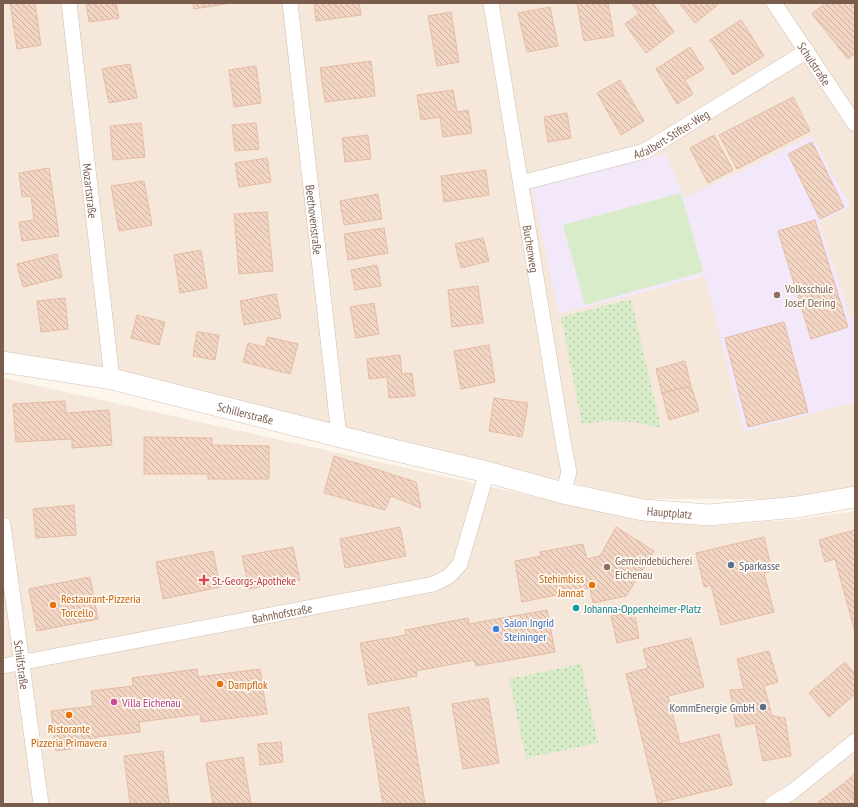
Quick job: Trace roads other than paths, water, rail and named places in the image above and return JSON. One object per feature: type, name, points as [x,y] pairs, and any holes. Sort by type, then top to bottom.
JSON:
[{"type":"main road","name":"Schillerstraße","points":[[3,362],[112,379],[487,472]]},
{"type":"main road","name":"Hauptplatz","points":[[487,472],[563,493],[643,510],[709,514],[797,507],[855,497]]},
{"type":"street","name":"Mozartstraße","points":[[69,3],[112,379]]},
{"type":"street","name":"Beethovenstraße","points":[[290,3],[339,436]]},
{"type":"street","name":"Buchenweg","points":[[491,3],[569,472],[563,493]]},
{"type":"street","name":"Schulstraße","points":[[774,3],[855,124]]},
{"type":"street","name":"Adalbert-Stifter-Weg","points":[[521,183],[646,151],[807,51]]},
{"type":"street","name":"Bahnhofstraße","points":[[3,666],[434,584],[449,576],[460,564],[487,472]]},
{"type":"street","name":"Schilfstraße","points":[[3,525],[41,804]]},
{"type":"street","points":[[772,804],[792,792],[855,741]]},
{"type":"place","name":"Volksschule Josef Dering","points":[[777,295]]},
{"type":"place","name":"Sparkasse","points":[[731,565]]},
{"type":"place","name":"Gemeindebücherei Eichenau","points":[[607,567]]},
{"type":"place","name":"St.-Georgs-Apotheke","points":[[204,580]]},
{"type":"place","name":"Stehimbiss Jannat","points":[[592,585]]},
{"type":"place","name":"Restaurant-Pizzeria Torcello","points":[[53,605]]},
{"type":"place","name":"Johanna-Oppenheimer-Platz","points":[[576,608]]},
{"type":"place","name":"Salon Ingrid Steininger","points":[[496,629]]},
{"type":"place","name":"Dampflok","points":[[220,684]]},
{"type":"place","name":"Villa Eichenau","points":[[114,702]]},
{"type":"place","name":"KommEnergie GmbH","points":[[763,707]]},
{"type":"place","name":"Ristorante Pizzeria Primavera","points":[[69,715]]}]
